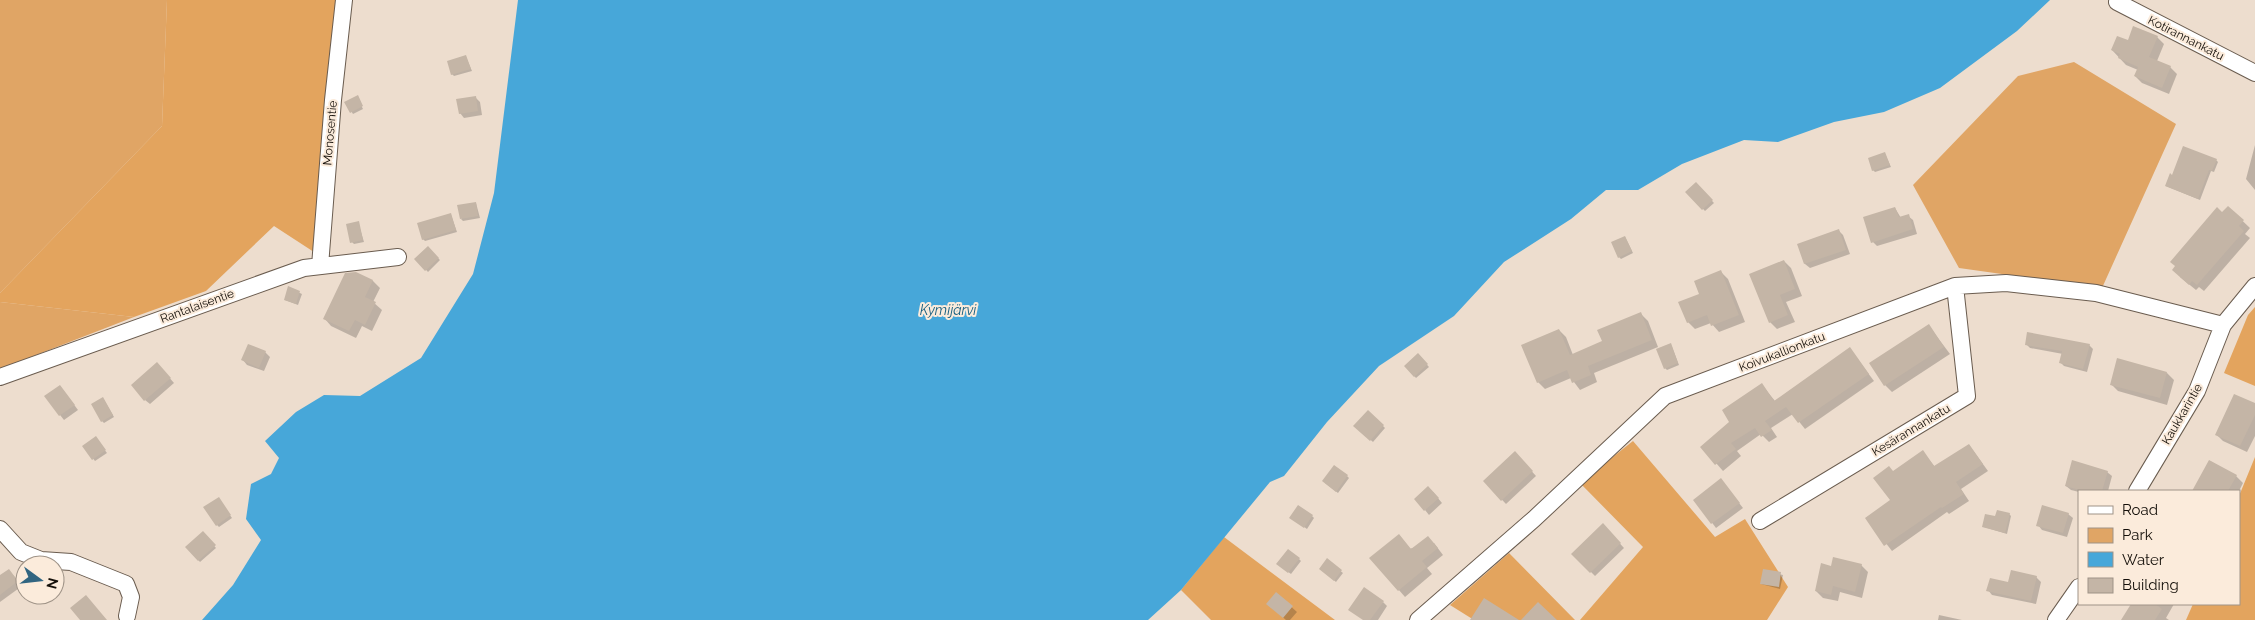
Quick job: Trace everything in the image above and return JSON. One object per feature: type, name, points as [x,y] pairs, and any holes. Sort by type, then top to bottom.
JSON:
[{"type":"street","name":"Monosentie","points":[[320,266],[333,100],[344,0]]},
{"type":"street","name":"Kotirannankatu","points":[[2117,2],[2255,73]]},
{"type":"street","name":"Rantalaisentie","points":[[0,377],[304,268],[398,257]]},
{"type":"street","name":"Koivukallionkatu","points":[[1418,620],[1534,519],[1665,396],[1955,286],[2006,283],[2096,294],[2223,325]]},
{"type":"street","name":"Kesärannankatu","points":[[1760,521],[1967,396],[1955,286]]},
{"type":"street","name":"Kaukkarintie","points":[[2138,490],[2197,391],[2223,325],[2255,286]]},
{"type":"street","points":[[0,529],[21,552],[41,560],[71,562],[126,584],[132,598],[126,616]]},
{"type":"street","points":[[2056,620],[2078,589]]},
{"type":"green space","points":[[0,0],[167,0],[162,126],[0,293]]},
{"type":"green space","points":[[2074,62],[2176,124],[2102,288],[1959,268],[1913,185],[2018,76]]},
{"type":"green space","points":[[0,302],[134,317],[0,369]]},
{"type":"shaded area","points":[[167,0],[341,0],[317,254],[274,226],[206,291],[134,317],[0,302],[0,293],[162,126]]},
{"type":"shaded area","points":[[2255,307],[2255,386],[2224,373],[2248,315]]},
{"type":"shaded area","points":[[1633,441],[1715,537],[1745,519],[1788,587],[1767,620],[1580,620],[1643,547],[1580,483]]},
{"type":"shaded area","points":[[2255,457],[2255,620],[2186,620],[2193,605],[2240,605],[2240,494]]},
{"type":"shaded area","points":[[1224,537],[1335,620],[1211,620],[1181,590]]},
{"type":"shaded area","points":[[1509,553],[1575,620],[1474,620],[1450,605]]},
{"type":"water","name":"Kymijärvi","points":[[518,0],[2050,0],[2017,31],[1940,88],[1884,112],[1834,122],[1778,142],[1744,140],[1682,164],[1638,190],[1606,190],[1571,219],[1504,262],[1454,316],[1379,366],[1327,422],[1284,476],[1270,482],[1181,590],[1148,620],[202,620],[233,585],[261,540],[246,519],[251,484],[271,474],[279,458],[265,441],[296,412],[324,395],[360,396],[421,358],[473,274],[494,193]]},
{"type":"building","points":[[2133,26],[2158,36],[2149,57],[2171,66],[2162,88],[2134,76],[2138,67],[2118,58],[2120,54],[2111,50],[2117,36],[2128,40]]},
{"type":"building","points":[[466,55],[471,69],[451,75],[447,61]]},
{"type":"building","points":[[358,95],[363,106],[350,113],[344,102]]},
{"type":"building","points":[[476,96],[478,111],[459,114],[456,99]]},
{"type":"building","points":[[2183,146],[2217,159],[2212,171],[2209,170],[2198,199],[2165,186],[2170,173],[2172,175]]},
{"type":"building","points":[[1885,152],[1890,165],[1872,171],[1868,158]]},
{"type":"building","points":[[1696,182],[1713,200],[1702,210],[1685,192]]},
{"type":"building","points":[[476,202],[478,216],[460,219],[457,205]]},
{"type":"building","points":[[2228,206],[2244,220],[2239,226],[2244,231],[2197,285],[2192,281],[2189,285],[2172,270],[2175,266],[2170,262],[2217,207],[2222,212]]},
{"type":"building","points":[[1895,207],[1899,217],[1909,214],[1913,229],[1871,243],[1863,217]]},
{"type":"building","points":[[451,213],[456,230],[422,240],[417,223]]},
{"type":"building","points":[[359,221],[363,240],[350,243],[346,224]]},
{"type":"building","points":[[1839,229],[1846,250],[1804,264],[1797,244]]},
{"type":"building","points":[[1625,236],[1632,251],[1618,258],[1611,242]]},
{"type":"building","points":[[428,246],[439,258],[425,271],[414,259]]},
{"type":"building","points":[[1784,260],[1795,289],[1780,295],[1788,315],[1769,323],[1749,274]]},
{"type":"building","points":[[1721,270],[1739,315],[1711,326],[1707,315],[1687,323],[1678,302],[1699,294],[1694,281]]},
{"type":"building","points":[[356,272],[373,280],[365,297],[376,302],[365,325],[355,320],[349,331],[323,319],[345,273]]},
{"type":"building","points":[[288,286],[300,291],[296,304],[284,300]]},
{"type":"building","points":[[1641,312],[1652,340],[1588,366],[1591,375],[1572,383],[1567,370],[1537,383],[1521,345],[1559,329],[1570,355],[1602,341],[1597,330]]},
{"type":"building","points":[[1929,324],[1944,347],[1884,386],[1869,363]]},
{"type":"building","points":[[2027,332],[2090,344],[2083,369],[2059,363],[2062,351],[2025,345]]},
{"type":"building","points":[[1671,343],[1678,363],[1664,369],[1656,349]]},
{"type":"building","points":[[248,344],[266,351],[259,368],[241,360]]},
{"type":"building","points":[[1850,347],[1869,374],[1798,423],[1786,407],[1765,421],[1772,430],[1761,437],[1755,428],[1731,443],[1736,449],[1715,465],[1700,447],[1729,422],[1722,410],[1762,383],[1774,401]]},
{"type":"building","points":[[1418,353],[1428,364],[1414,377],[1404,366]]},
{"type":"building","points":[[2117,358],[2167,372],[2160,398],[2110,385]]},
{"type":"building","points":[[157,362],[171,378],[144,401],[131,385]]},
{"type":"building","points":[[60,385],[75,405],[59,416],[44,396]]},
{"type":"building","points":[[2234,394],[2255,403],[2255,415],[2240,446],[2215,435]]},
{"type":"building","points":[[103,397],[113,415],[101,422],[91,404]]},
{"type":"building","points":[[1368,410],[1384,425],[1370,441],[1353,426]]},
{"type":"building","points":[[96,436],[106,450],[92,460],[82,446]]},
{"type":"building","points":[[1969,444],[1983,464],[1956,482],[1964,494],[1941,507],[1884,546],[1865,518],[1890,500],[1873,478],[1889,466],[1893,471],[1923,450],[1934,466]]},
{"type":"building","points":[[1515,451],[1533,471],[1501,501],[1483,481]]},
{"type":"building","points":[[2072,460],[2108,471],[2102,490],[2079,490],[2065,486]]},
{"type":"building","points":[[2209,460],[2237,475],[2229,490],[2193,490]]},
{"type":"building","points":[[1334,465],[1348,475],[1336,492],[1322,481]]},
{"type":"building","points":[[1721,478],[1740,503],[1711,524],[1693,500]]},
{"type":"building","points":[[1428,486],[1439,498],[1424,511],[1414,499]]},
{"type":"building","points":[[219,497],[231,515],[216,526],[203,507]]},
{"type":"building","points":[[1298,505],[1313,515],[1304,528],[1289,518]]},
{"type":"building","points":[[2042,505],[2069,513],[2063,533],[2036,526]]},
{"type":"building","points":[[1997,510],[2010,513],[2005,533],[1982,527],[1985,514],[1995,516]]},
{"type":"building","points":[[1603,523],[1621,543],[1590,573],[1571,554]]},
{"type":"building","points":[[203,531],[216,545],[198,561],[185,547]]},
{"type":"building","points":[[1399,534],[1411,549],[1428,536],[1438,548],[1422,561],[1427,567],[1398,591],[1369,558]]},
{"type":"building","points":[[1288,549],[1300,558],[1288,573],[1276,564]]},
{"type":"building","points":[[1833,557],[1862,564],[1855,592],[1833,586],[1831,595],[1815,591],[1821,563],[1831,566]]},
{"type":"building","points":[[1327,558],[1342,570],[1334,581],[1319,569]]},
{"type":"building","points":[[9,569],[15,577],[15,583],[0,595],[0,575]]},
{"type":"building","points":[[1763,569],[1781,572],[1779,587],[1760,584]]},
{"type":"building","points":[[2011,570],[2037,576],[2031,601],[1986,591],[1990,578],[2008,582]]},
{"type":"building","points":[[1364,587],[1384,601],[1370,620],[1363,620],[1348,610]]},
{"type":"building","points":[[1276,592],[1293,606],[1283,618],[1266,604]]},
{"type":"building","points":[[86,595],[107,620],[80,620],[70,608]]},
{"type":"building","points":[[1484,598],[1519,620],[1470,620]]},
{"type":"building","points":[[1538,602],[1557,620],[1521,620]]},
{"type":"building","points":[[2130,605],[2156,605],[2162,609],[2155,620],[2121,620]]}]
